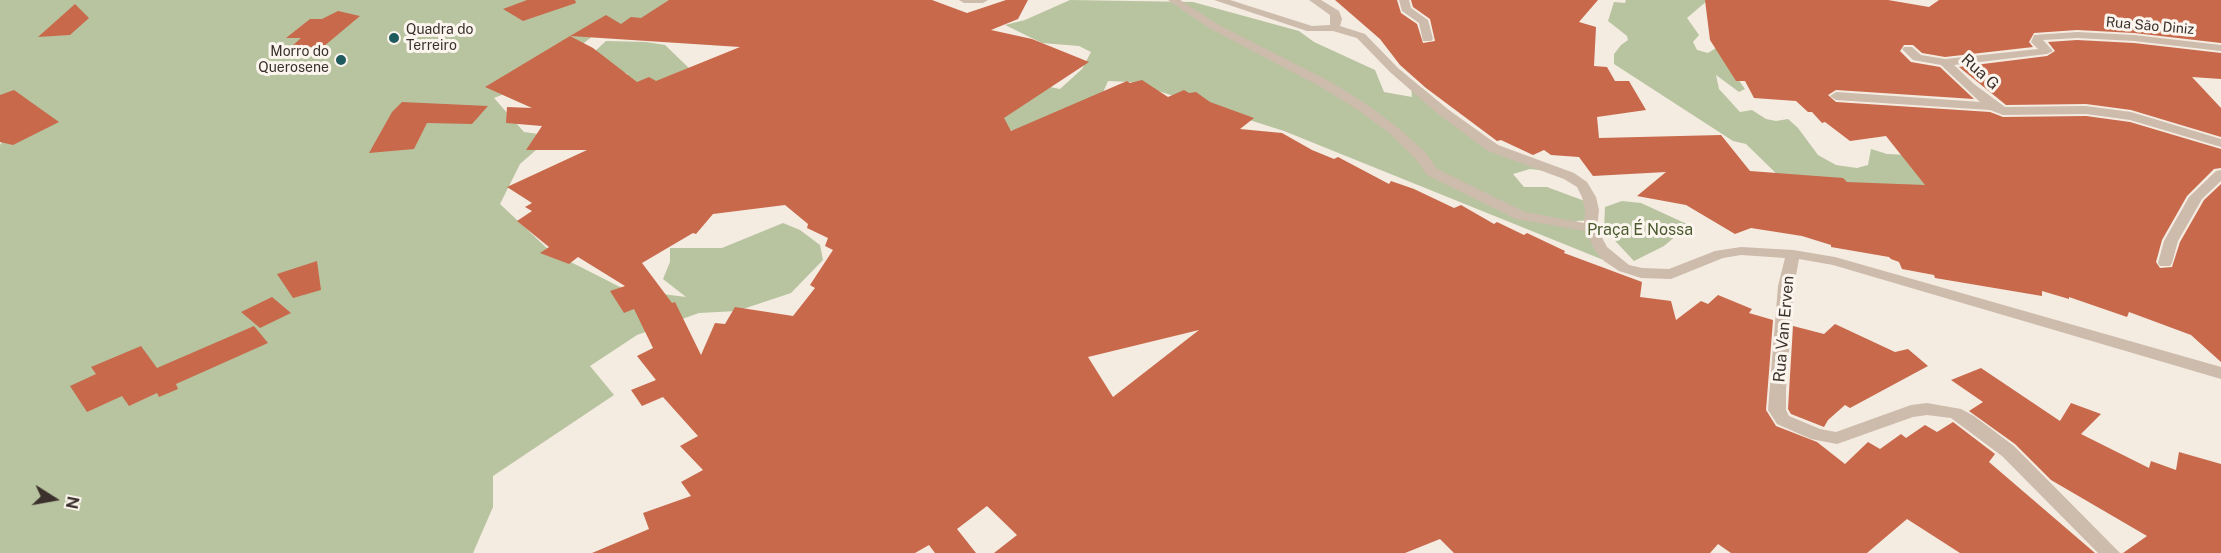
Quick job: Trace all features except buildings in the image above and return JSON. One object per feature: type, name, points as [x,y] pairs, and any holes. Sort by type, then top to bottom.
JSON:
[{"type":"street","points":[[964,0],[983,0]]},
{"type":"street","points":[[1173,0],[1213,26],[1324,84],[1362,107],[1392,129],[1432,172],[1441,177],[1521,216],[1590,228]]},
{"type":"street","points":[[1219,0],[1311,29],[1334,28],[1360,36],[1394,70],[1442,111],[1493,148],[1569,176],[1582,185],[1589,197],[1592,210],[1590,228],[1601,249],[1609,258],[1624,268],[1641,273],[1671,274],[1720,254],[1741,251],[1793,254]]},
{"type":"street","points":[[1314,0],[1335,13],[1337,19],[1334,28]]},
{"type":"street","points":[[1404,0],[1406,9],[1425,22],[1427,39]]},
{"type":"street","name":"Rua São Diniz","points":[[2077,35],[2177,41],[2221,48]]},
{"type":"street","name":"Rua G","points":[[1945,62],[2042,53],[2047,51],[2037,42],[2038,37],[2077,35]]},
{"type":"street","points":[[1908,49],[1917,58],[1945,62]]},
{"type":"street","name":"Rua G","points":[[1945,62],[1993,106],[2003,111],[2086,110],[2131,116],[2221,143]]},
{"type":"street","points":[[1836,96],[1993,106]]},
{"type":"street","points":[[2165,263],[2171,241],[2196,197],[2221,174]]},
{"type":"street","name":"Rua Van Erven","points":[[2110,553],[2008,451],[1968,420],[1955,413],[1927,409],[1911,411],[1837,438],[1817,435],[1783,420],[1777,410],[1778,390],[1786,286],[1793,254],[1835,261],[1878,272],[2221,373]]},
{"type":"green space","points":[[0,0],[691,0],[702,7],[599,31],[579,47],[594,52],[606,41],[665,45],[691,70],[651,86],[619,85],[628,74],[607,65],[519,88],[494,98],[524,132],[552,136],[520,164],[500,204],[551,252],[624,289],[686,297],[663,279],[670,262],[670,248],[722,248],[783,223],[800,230],[820,245],[823,260],[791,293],[737,311],[699,313],[637,335],[590,366],[614,395],[493,476],[493,507],[473,553],[0,553],[0,145],[20,114],[0,114]]},
{"type":"green space","points":[[1070,0],[1193,2],[1299,31],[1314,42],[1375,70],[1384,92],[1412,97],[1411,86],[1422,88],[1479,135],[1547,171],[1530,169],[1513,174],[1524,187],[1547,187],[1590,203],[1595,220],[1576,221],[1605,250],[1606,261],[1284,131],[1130,82],[1108,81],[1098,104],[1031,134],[987,126],[1050,87],[1060,89],[1082,69],[1091,52],[1079,46],[1042,43],[1005,25],[1025,20]]},
{"type":"green space","points":[[1626,0],[1708,0],[1687,18],[1699,35],[1693,42],[1697,50],[1708,53],[1716,48],[1745,89],[1739,92],[1716,75],[1719,89],[1740,112],[1752,110],[1766,119],[1776,121],[1788,119],[1798,128],[1818,155],[1836,165],[1857,168],[1868,165],[1871,149],[1887,154],[1910,155],[1982,197],[1783,180],[1746,144],[1733,141],[1614,64],[1614,54],[1628,40],[1627,36],[1608,21],[1614,2],[1625,3]]},
{"type":"green space","name":"Praça É Nossa","points":[[1622,201],[1641,203],[1689,225],[1664,246],[1634,261],[1604,229],[1605,207]]},
{"type":"place","name":"Quadra do Terreiro","points":[[394,38]]},
{"type":"place","name":"Morro do Querosene","points":[[341,60]]}]
